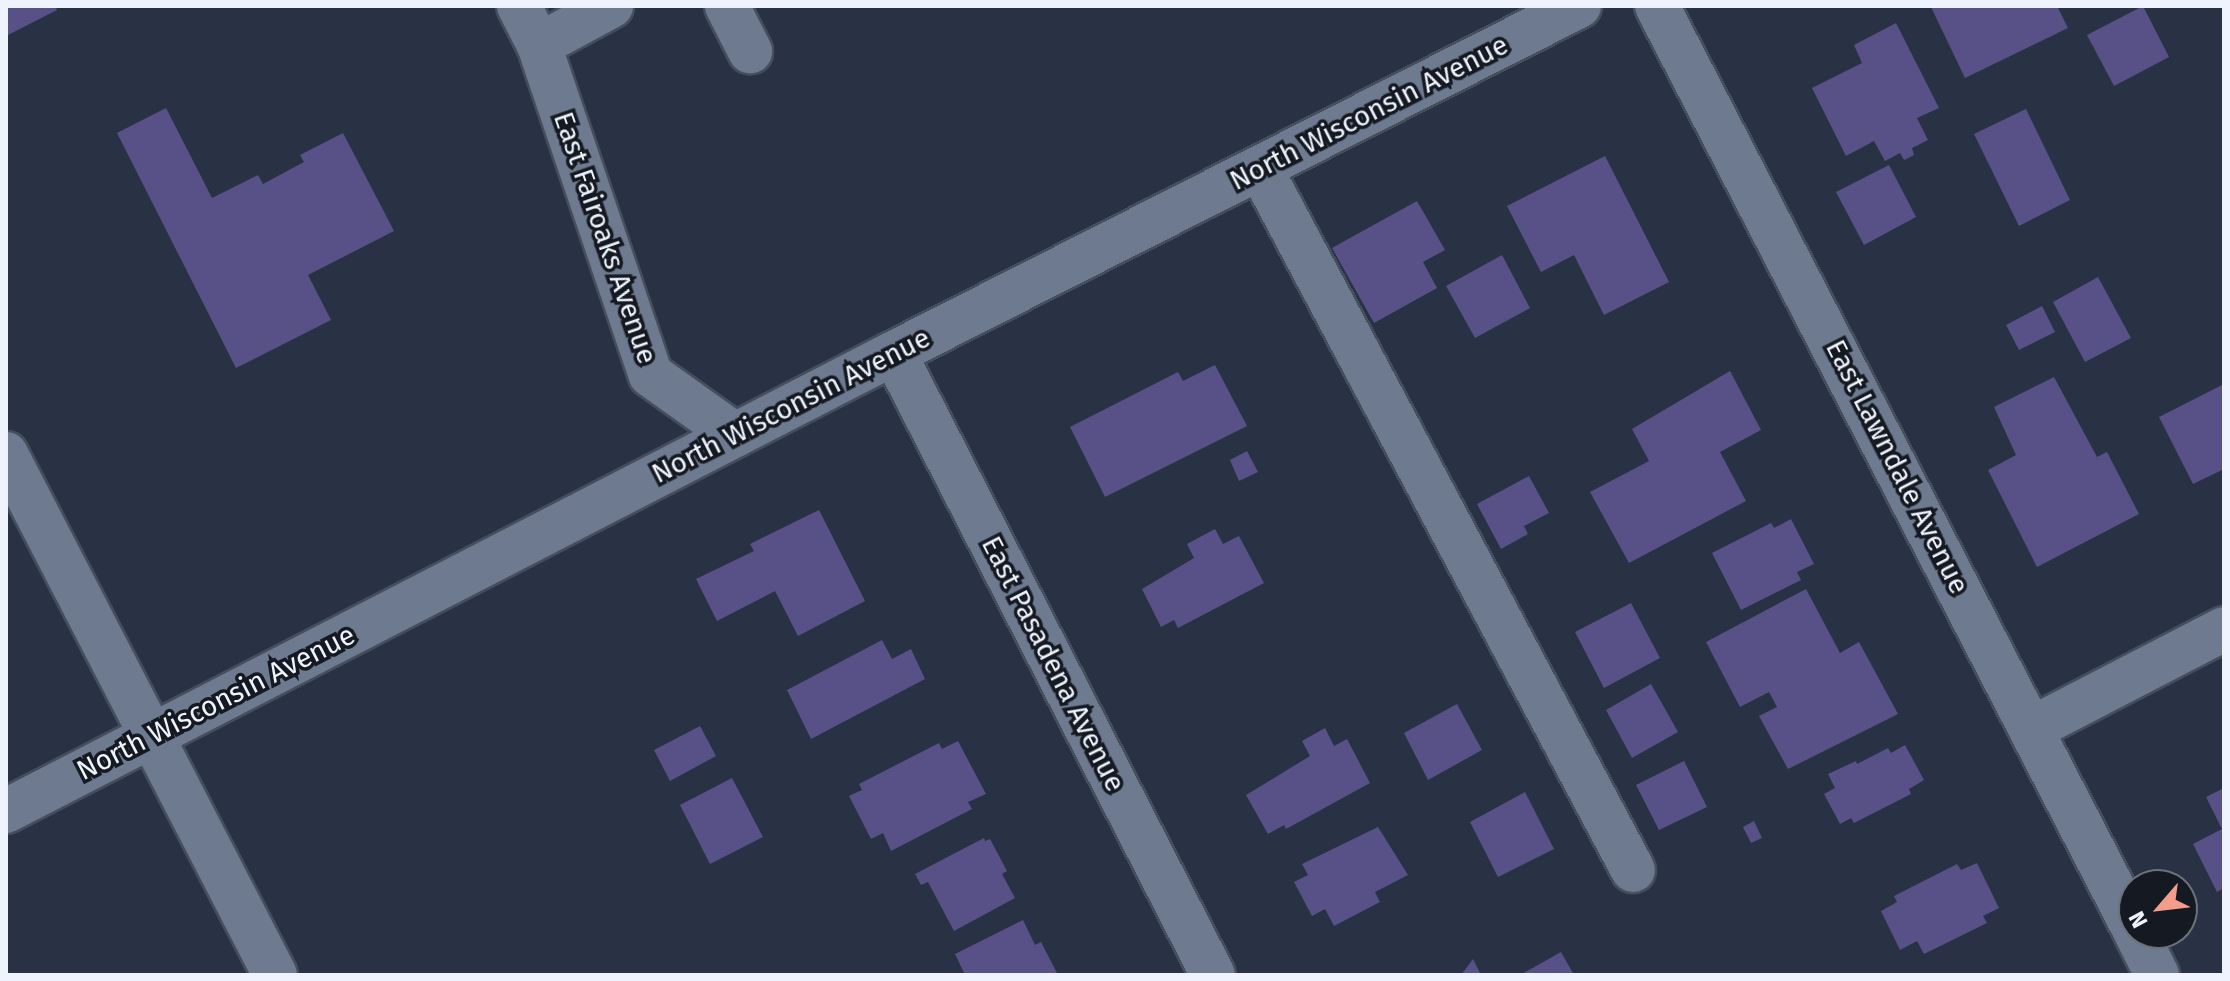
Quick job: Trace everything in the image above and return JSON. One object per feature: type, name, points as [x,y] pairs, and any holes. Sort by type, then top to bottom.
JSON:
[{"type":"street","name":"East Fairoaks Avenue","points":[[519,6],[539,45],[651,375],[735,435]]},
{"type":"street","points":[[539,45],[611,6]]},
{"type":"street","points":[[727,6],[750,51]]},
{"type":"street","name":"North Wisconsin Avenue","points":[[6,811],[894,353],[1579,6]]},
{"type":"street","name":"East Lawndale Avenue","points":[[1657,6],[2118,897]]},
{"type":"street","points":[[1260,168],[1633,870]]},
{"type":"street","name":"East Pasadena Avenue","points":[[894,353],[1213,975]]},
{"type":"street","points":[[6,454],[149,738],[275,975]]},
{"type":"street","points":[[2033,728],[2224,629]]},
{"type":"street","name":"East Lawndale Avenue","points":[[2144,949],[2157,975]]},
{"type":"building","points":[[6,6],[55,6],[57,10],[6,36]]},
{"type":"building","points":[[2057,6],[2068,28],[1965,78],[1931,7]]},
{"type":"building","points":[[2143,6],[2169,57],[2114,86],[2087,35]]},
{"type":"building","points":[[1896,23],[1939,108],[1917,118],[1928,140],[1912,148],[1914,155],[1904,160],[1900,153],[1885,161],[1874,141],[1846,156],[1812,88],[1862,63],[1854,45]]},
{"type":"building","points":[[166,108],[212,198],[258,175],[263,184],[304,162],[300,155],[343,133],[394,231],[308,275],[331,320],[236,368],[117,133]]},
{"type":"building","points":[[2026,109],[2070,200],[2019,226],[1974,134]]},
{"type":"building","points":[[1605,156],[1669,282],[1604,315],[1574,255],[1541,272],[1507,206]]},
{"type":"building","points":[[1889,165],[1916,217],[1864,245],[1836,192]]},
{"type":"building","points":[[1417,201],[1445,250],[1423,262],[1437,288],[1374,323],[1332,248]]},
{"type":"building","points":[[1502,255],[1530,308],[1475,338],[1446,286]]},
{"type":"building","points":[[2098,277],[2131,338],[2085,362],[2053,302]]},
{"type":"building","points":[[2042,306],[2055,332],[2019,350],[2006,325]]},
{"type":"building","points":[[1215,365],[1247,426],[1105,497],[1070,427],[1178,372],[1183,381]]},
{"type":"building","points":[[1730,371],[1761,430],[1720,452],[1746,501],[1629,563],[1590,492],[1649,461],[1632,429]]},
{"type":"building","points":[[2054,377],[2097,457],[2107,452],[2139,514],[2037,567],[1988,470],[2016,455],[1994,407]]},
{"type":"building","points":[[2224,384],[2224,469],[2193,484],[2159,417]]},
{"type":"building","points":[[1247,451],[1258,472],[1239,481],[1230,460]]},
{"type":"building","points":[[1529,476],[1549,513],[1524,526],[1528,534],[1501,549],[1477,504]]},
{"type":"building","points":[[819,510],[865,601],[798,636],[775,591],[717,621],[696,579],[754,551],[750,544]]},
{"type":"building","points":[[1791,519],[1814,564],[1797,572],[1801,580],[1741,610],[1712,553],[1771,523],[1774,528]]},
{"type":"building","points":[[1215,529],[1223,544],[1239,536],[1264,583],[1178,628],[1174,620],[1161,627],[1142,589],[1194,558],[1187,544]]},
{"type":"building","points":[[1806,589],[1840,653],[1859,642],[1898,714],[1788,769],[1759,716],[1777,707],[1769,692],[1740,707],[1706,642]]},
{"type":"building","points":[[1631,603],[1660,658],[1604,688],[1575,632]]},
{"type":"building","points":[[882,640],[892,659],[911,649],[925,679],[811,739],[787,690]]},
{"type":"building","points":[[1651,684],[1678,732],[1632,758],[1606,710]]},
{"type":"building","points":[[1457,704],[1482,750],[1428,780],[1404,733]]},
{"type":"building","points":[[700,726],[716,756],[670,781],[654,750]]},
{"type":"building","points":[[1325,728],[1334,746],[1347,739],[1370,783],[1286,829],[1284,825],[1268,834],[1246,795],[1310,756],[1302,741]]},
{"type":"building","points":[[958,741],[986,794],[968,802],[972,809],[891,851],[883,833],[871,839],[849,796],[862,790],[859,784],[939,743],[942,749]]},
{"type":"building","points":[[1905,745],[1924,780],[1909,789],[1911,794],[1854,823],[1851,818],[1840,824],[1824,794],[1835,788],[1828,774],[1888,748],[1891,753]]},
{"type":"building","points":[[1684,761],[1707,807],[1659,830],[1636,785]]},
{"type":"building","points":[[732,778],[763,837],[710,864],[680,805]]},
{"type":"building","points":[[2224,788],[2224,888],[2217,892],[2193,844],[2222,829],[2206,797]]},
{"type":"building","points":[[1525,792],[1554,849],[1498,877],[1470,822]]},
{"type":"building","points":[[1754,821],[1762,838],[1751,843],[1743,827]]},
{"type":"building","points":[[1378,827],[1408,875],[1375,892],[1380,902],[1334,926],[1325,909],[1312,916],[1294,882],[1308,875],[1302,864]]},
{"type":"building","points":[[984,838],[985,841],[990,839],[1007,871],[1002,874],[1015,898],[954,931],[928,882],[921,885],[915,874]]},
{"type":"building","points":[[1977,863],[1999,908],[1983,916],[1987,923],[1924,954],[1917,941],[1900,950],[1881,911],[1897,902],[1894,896],[1957,864],[1961,870]]},
{"type":"building","points":[[1023,920],[1035,945],[1041,942],[1058,975],[965,975],[955,954]]},
{"type":"building","points":[[1561,952],[1574,975],[1520,975]]},
{"type":"building","points":[[1473,959],[1481,975],[1461,975]]}]
